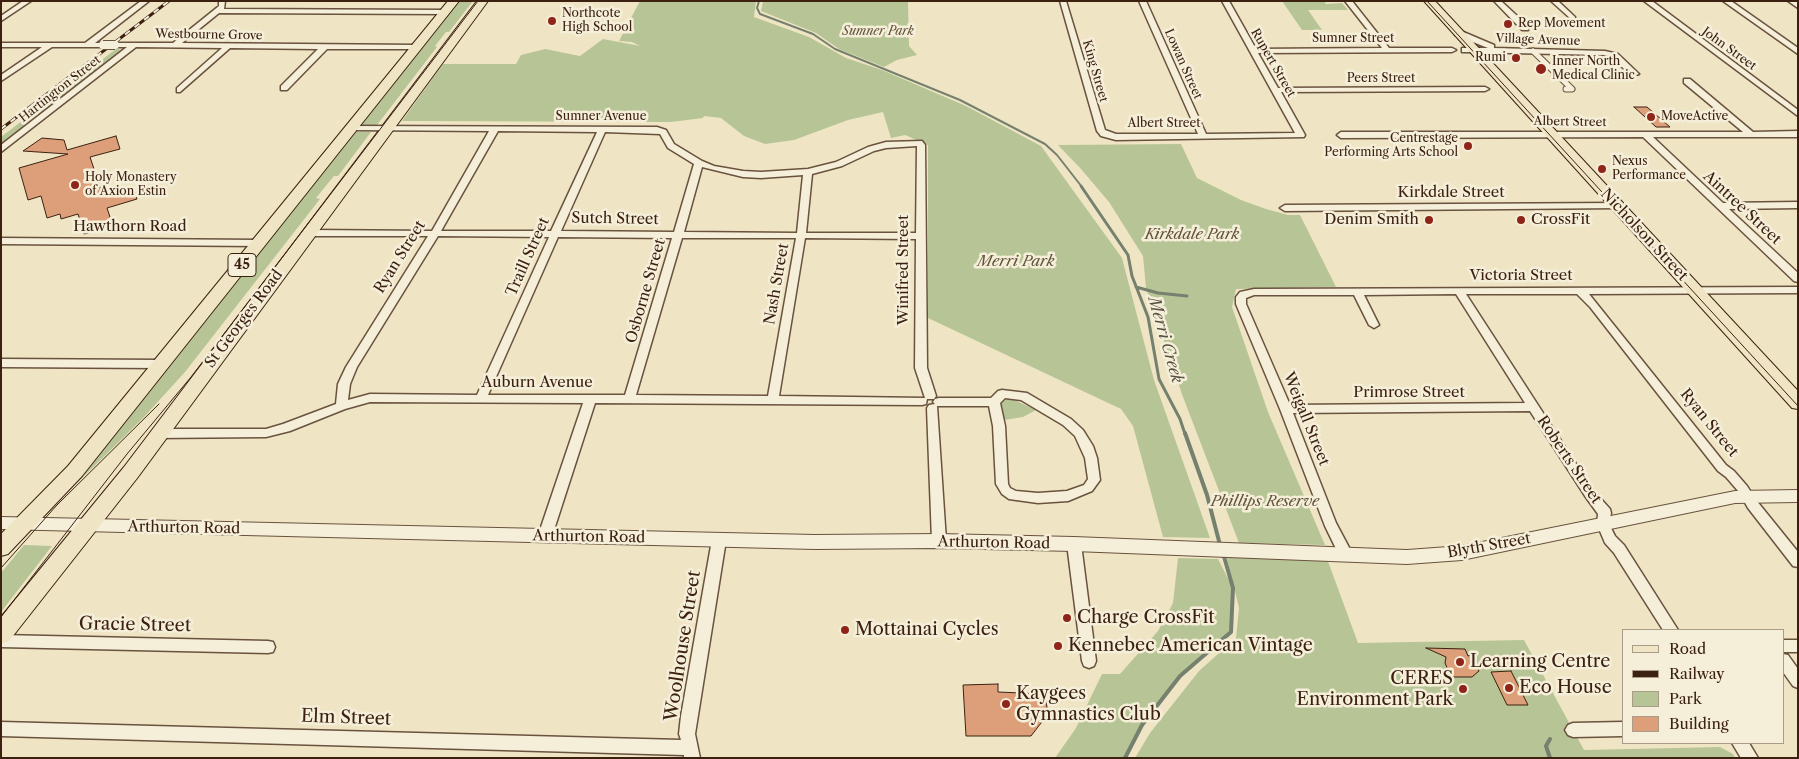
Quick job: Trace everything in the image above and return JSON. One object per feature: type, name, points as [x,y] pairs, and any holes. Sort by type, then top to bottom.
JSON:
[{"type":"main road","name":"St Georges Road","points":[[1,634],[132,472],[483,1]]},
{"type":"main road","name":"Nicholson Street","points":[[1429,1],[1458,33],[1469,50],[1552,135],[1798,403]]},
{"type":"main road","name":"45","points":[[1,548],[75,471],[450,6]]},
{"type":"street","points":[[1,19],[28,1]]},
{"type":"street","points":[[87,46],[146,1]]},
{"type":"street","points":[[174,46],[222,7],[222,1]]},
{"type":"street","name":"King Street","points":[[1062,1],[1101,131],[1116,137]]},
{"type":"street","name":"Lowan Street","points":[[1142,1],[1202,136]]},
{"type":"street","name":"Rupert Street","points":[[1225,1],[1302,135]]},
{"type":"street","points":[[1348,1],[1387,50]]},
{"type":"street","points":[[1497,1],[1525,28]]},
{"type":"street","points":[[1554,1],[1573,18]]},
{"type":"street","name":"John Street","points":[[1647,1],[1798,114]]},
{"type":"street","points":[[1726,1],[1798,52]]},
{"type":"street","points":[[1791,1],[1798,6]]},
{"type":"street","points":[[217,11],[450,6]]},
{"type":"street","points":[[1458,33],[1497,49]]},
{"type":"street","name":"Westbourne Grove","points":[[1,45],[417,47]]},
{"type":"street","points":[[1,80],[50,45]]},
{"type":"street","name":"Hartington Street","points":[[1,149],[133,46]]},
{"type":"street","points":[[180,90],[227,46]]},
{"type":"street","points":[[284,88],[324,47]]},
{"type":"street","name":"Village Avenue","points":[[1469,50],[1497,49],[1605,53],[1615,56],[1635,74]]},
{"type":"street","name":"Sumner Street","points":[[1253,51],[1452,50]]},
{"type":"street","points":[[1533,51],[1572,89],[1566,89]]},
{"type":"street","points":[[1687,81],[1752,134]]},
{"type":"street","name":"Peers Street","points":[[1276,90],[1485,89]]},
{"type":"street","name":"Sumner Avenue","points":[[352,128],[660,130],[671,146],[699,163],[712,168],[743,174],[780,175],[808,172],[839,164],[871,149],[886,145],[919,143]]},
{"type":"street","name":"Ryan Street","points":[[340,406],[344,384],[352,367],[435,233],[495,129]]},
{"type":"street","name":"Traill Street","points":[[481,398],[602,130]]},
{"type":"street","name":"Albert Street","points":[[1341,135],[1798,134]]},
{"type":"street","name":"Albert Street","points":[[1116,137],[1302,135]]},
{"type":"street","name":"Aintree Street","points":[[1646,135],[1798,280]]},
{"type":"street","name":"Winifred Street","points":[[919,143],[922,145],[920,368],[931,402],[939,541]]},
{"type":"street","name":"Osborne Street","points":[[630,398],[699,163]]},
{"type":"street","name":"Nash Street","points":[[773,400],[800,236],[808,172]]},
{"type":"street","points":[[1720,206],[1798,205]]},
{"type":"street","name":"Kirkdale Street","points":[[1286,208],[1617,206]]},
{"type":"street","name":"Sutch Street","points":[[309,233],[920,236]]},
{"type":"street","name":"Hawthorn Road","points":[[1,241],[260,243]]},
{"type":"street","name":"Ryan Street","points":[[1582,290],[1798,562]]},
{"type":"street","name":"Victoria Street","points":[[1244,294],[1254,292],[1798,290]]},
{"type":"street","name":"Roberts Street","points":[[1459,291],[1589,493],[1605,513],[1603,524],[1610,539],[1619,549],[1669,629]]},
{"type":"street","points":[[1358,292],[1374,325]]},
{"type":"street","name":"Weigall Street","points":[[1244,294],[1241,297],[1241,304],[1286,409],[1331,526],[1346,555]]},
{"type":"street","points":[[1,362],[162,364]]},
{"type":"street","name":"Auburn Avenue","points":[[158,435],[172,433],[266,433],[286,428],[340,406],[370,398],[630,398],[994,402],[1002,394],[1023,396],[1067,422],[1088,446],[1094,480],[1088,488],[1068,496],[1038,498],[1013,496],[1006,491],[1002,484],[999,426],[994,402]]},
{"type":"street","points":[[545,536],[591,398]]},
{"type":"street","name":"Primrose Street","points":[[1286,409],[1533,407]]},
{"type":"street","name":"Blyth Street","points":[[1177,548],[1407,557],[1462,553],[1735,497],[1798,496]]},
{"type":"street","name":"Arthurton Road","points":[[1,523],[719,540],[939,541],[1177,548]]},
{"type":"street","name":"Woolhouse Street","points":[[691,753],[687,734],[689,716],[719,540]]},
{"type":"street","points":[[1074,544],[1089,661]]},
{"type":"street","name":"Gracie Street","points":[[1,641],[268,647]]},
{"type":"street","points":[[1784,646],[1798,646]]},
{"type":"street","points":[[1784,661],[1798,681]]},
{"type":"street","name":"Elm Street","points":[[1,729],[691,753]]},
{"type":"street","points":[[1573,730],[1622,729]]},
{"type":"street","points":[[1741,744],[1750,758]]},
{"type":"green space","points":[[457,1],[473,1],[449,32],[446,32],[435,46],[437,47],[377,125],[358,125]]},
{"type":"green space","name":"Merri Park","points":[[640,1],[756,1],[754,17],[809,37],[846,58],[882,70],[966,106],[1041,146],[1122,258],[1154,380],[1210,538],[1163,537],[1133,426],[1121,409],[928,318],[928,145],[905,135],[891,138],[883,112],[848,120],[794,140],[765,144],[744,136],[721,118],[704,116],[703,118],[671,122],[402,121],[443,64],[516,64],[521,55],[545,49],[580,56],[603,39],[640,46],[632,42],[619,41]]},
{"type":"green space","name":"Sumner Park","points":[[763,1],[908,1],[909,46],[917,55],[897,60],[884,67],[839,49],[816,33],[761,11]]},
{"type":"green space","points":[[1282,1],[1324,1],[1326,4],[1342,3],[1348,10],[1308,10],[1322,30],[1302,30]]},
{"type":"green space","points":[[116,49],[124,50],[1,145],[1,137]]},
{"type":"green space","points":[[352,132],[371,132],[338,176],[334,176],[316,198],[320,199],[185,372],[144,417],[66,494],[63,493]]},
{"type":"green space","points":[[1181,144],[1197,178],[1241,200],[1266,209],[1288,215],[1300,215],[1336,287],[1236,289],[1232,307],[1268,412],[1325,545],[1239,543],[1183,397],[1146,288],[1143,256],[1109,202],[1058,145]]},
{"type":"green space","points":[[1007,399],[1012,399],[1036,410],[1023,417],[1004,420],[1000,406]]},
{"type":"green space","points":[[24,545],[52,546],[1,612],[1,573]]},
{"type":"green space","points":[[1226,554],[1326,556],[1358,643],[1524,640],[1584,750],[1720,747],[1733,754],[1735,758],[1135,758],[1150,733],[1199,671],[1236,638],[1239,608]]},
{"type":"green space","points":[[1178,558],[1218,559],[1233,588],[1231,632],[1180,676],[1142,725],[1125,758],[1055,758],[1076,728],[1102,674],[1120,674],[1158,631],[1173,603]]},
{"type":"building","name":"MoveActive","points":[[1634,107],[1647,107],[1670,127],[1656,127]]},
{"type":"building","name":"Holy Monastery of Axion Estin","points":[[116,136],[120,149],[90,157],[103,196],[133,187],[137,199],[107,208],[113,226],[84,234],[78,214],[61,219],[60,214],[47,218],[41,196],[28,200],[19,168],[68,154],[23,151],[42,138],[64,140],[67,150]]},
{"type":"building","name":"Learning Centre","points":[[1426,648],[1465,649],[1468,656],[1471,655],[1479,671],[1472,677],[1451,677],[1445,663],[1446,657]]},
{"type":"building","name":"Eco House","points":[[1511,671],[1528,705],[1507,705],[1491,672]]},
{"type":"building","name":"Kaygees Gymnastics Club","points":[[998,684],[998,692],[1045,694],[1048,714],[1031,736],[966,736],[963,685]]},
{"type":"waterway","name":"Merri Creek","points":[[759,1],[757,8],[760,14],[813,34],[835,49],[960,100],[1045,144],[1057,155],[1082,187]]},
{"type":"waterway","name":"Merri Creek","points":[[1081,186],[1128,255],[1136,287]]},
{"type":"waterway","points":[[1136,287],[1158,293],[1187,296]]},
{"type":"waterway","name":"Merri Creek","points":[[1136,287],[1148,317],[1159,379],[1180,419],[1185,434]]},
{"type":"waterway","name":"Merri Creek","points":[[1185,433],[1207,495],[1220,545]]},
{"type":"waterway","name":"Merri Creek","points":[[1125,758],[1142,725],[1180,676],[1231,632],[1233,588],[1223,553]]},
{"type":"waterway","points":[[1550,739],[1546,746],[1550,758]]},
{"type":"tram line","points":[[1,617],[127,454],[191,377],[478,1]]},
{"type":"tram line","points":[[1427,1],[1798,406]]},
{"type":"tram line","points":[[1,568],[57,505],[159,404]]},
{"type":"railway","points":[[1,129],[169,1]]},
{"type":"place","name":"Northcote High School","points":[[552,21]]},
{"type":"place","name":"Rep Movement","points":[[1508,24]]},
{"type":"place","name":"Rumi","points":[[1516,58]]},
{"type":"place","name":"Inner North Medical Clinic","points":[[1541,69]]},
{"type":"place","name":"MoveActive","points":[[1651,117]]},
{"type":"place","name":"Centrestage Performing Arts School","points":[[1468,146]]},
{"type":"place","name":"Nexus Performance","points":[[1602,169]]},
{"type":"place","name":"Holy Monastery of Axion Estin","points":[[75,185]]},
{"type":"place","name":"Denim Smith","points":[[1429,220]]},
{"type":"place","name":"CrossFit","points":[[1521,220]]},
{"type":"place","name":"Charge CrossFit","points":[[1067,618]]},
{"type":"place","name":"Mottainai Cycles","points":[[845,630]]},
{"type":"place","name":"Kennebec American Vintage","points":[[1058,646]]},
{"type":"place","name":"Learning Centre","points":[[1460,662]]},
{"type":"place","name":"Eco House","points":[[1509,688]]},
{"type":"place","name":"CERES Environment Park","points":[[1463,689]]},
{"type":"place","name":"Kaygees Gymnastics Club","points":[[1006,704]]},
{"type":"park label","name":"Kirkdale Park","points":[[1192,235]]},
{"type":"park label","name":"Phillips Reserve","points":[[1265,502]]}]
